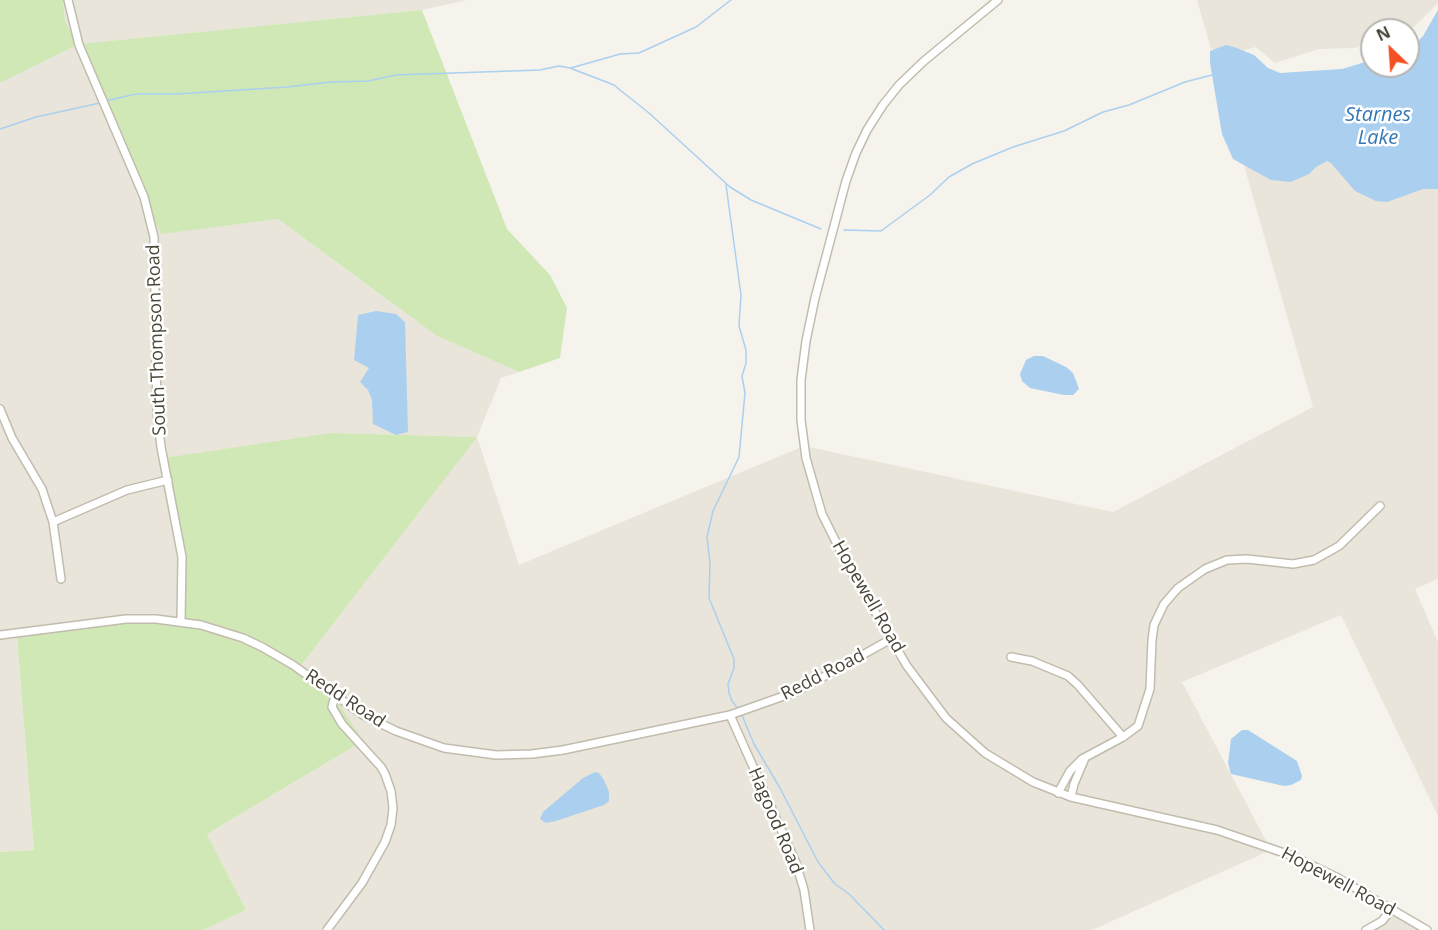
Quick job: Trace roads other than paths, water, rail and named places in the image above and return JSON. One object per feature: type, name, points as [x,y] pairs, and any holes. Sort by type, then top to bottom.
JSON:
[{"type":"street","name":"South Thompson Road","points":[[68,0],[79,45],[144,197],[154,237],[157,413],[182,557],[181,621]]},
{"type":"street","name":"Hopewell Road","points":[[998,0],[911,72],[883,105],[867,130],[846,181],[815,297],[804,350],[801,380],[801,420],[812,485],[822,513],[837,544],[907,666],[934,703],[962,733],[1006,767],[1071,797],[1217,830],[1253,841],[1315,866],[1427,930]]},
{"type":"street","points":[[0,409],[12,438],[41,488],[53,522],[61,579]]},
{"type":"street","points":[[53,522],[127,490],[168,480]]},
{"type":"street","points":[[1058,792],[1070,771],[1085,758],[1134,730],[1141,720],[1150,689],[1154,625],[1164,604],[1178,588],[1205,569],[1227,560],[1248,559],[1293,564],[1314,560],[1339,546],[1380,506]]},
{"type":"street","name":"Redd Road","points":[[0,635],[126,619],[181,621],[221,630],[262,647],[293,665],[363,715],[396,731],[459,751],[496,755],[563,750],[730,715],[798,691],[891,639]]},
{"type":"street","points":[[1011,657],[1032,661],[1068,676],[1123,737]]},
{"type":"street","points":[[327,930],[362,883],[381,850],[389,834],[393,808],[391,791],[385,774],[342,724],[332,707],[335,696]]},
{"type":"street","name":"Hagood Road","points":[[730,715],[794,858],[804,890],[810,930]]},
{"type":"street","points":[[1071,797],[1085,758]]},
{"type":"street","points":[[1366,930],[1382,921],[1392,909]]},
{"type":"water","name":"Starnes Lake","points":[[1438,10],[1438,189],[1423,189],[1387,202],[1376,201],[1355,191],[1327,161],[1309,174],[1291,182],[1271,180],[1233,159],[1222,134],[1210,51],[1226,45],[1234,47],[1254,55],[1268,68],[1280,73],[1342,69],[1360,64],[1360,78],[1420,78],[1420,39]]},
{"type":"water","points":[[376,311],[396,314],[405,322],[408,432],[396,435],[373,424],[372,400],[368,390],[360,382],[369,368],[354,360],[358,315]]},
{"type":"water","points":[[1034,356],[1043,356],[1066,367],[1073,373],[1079,389],[1073,395],[1064,395],[1030,388],[1022,381],[1020,374],[1026,360]]},
{"type":"water","points":[[1242,730],[1248,730],[1297,761],[1302,776],[1301,780],[1284,786],[1231,774],[1228,763],[1231,739]]},
{"type":"water","points":[[595,772],[599,773],[604,780],[609,792],[609,801],[604,805],[556,821],[546,823],[540,819],[543,812],[583,778]]},
{"type":"waterway","points":[[571,68],[620,54],[639,53],[696,27],[731,0]]},
{"type":"waterway","points":[[105,101],[136,94],[177,94],[287,87],[368,81],[396,75],[540,70],[559,66],[614,85],[649,113],[730,187],[751,200],[821,229]]},
{"type":"waterway","points":[[844,230],[881,231],[930,195],[949,177],[972,164],[1013,147],[1064,131],[1103,112],[1129,105],[1185,82],[1212,75]]},
{"type":"waterway","points":[[0,129],[36,117],[100,103]]},
{"type":"waterway","points":[[726,185],[741,295],[739,326],[746,350],[746,363],[742,376],[745,393],[739,457],[713,511],[707,537],[710,563],[709,598],[734,659],[734,668],[728,684],[732,701],[738,709]]},
{"type":"waterway","points":[[741,713],[754,744],[780,788],[818,862],[835,884],[849,894],[884,930]]}]
